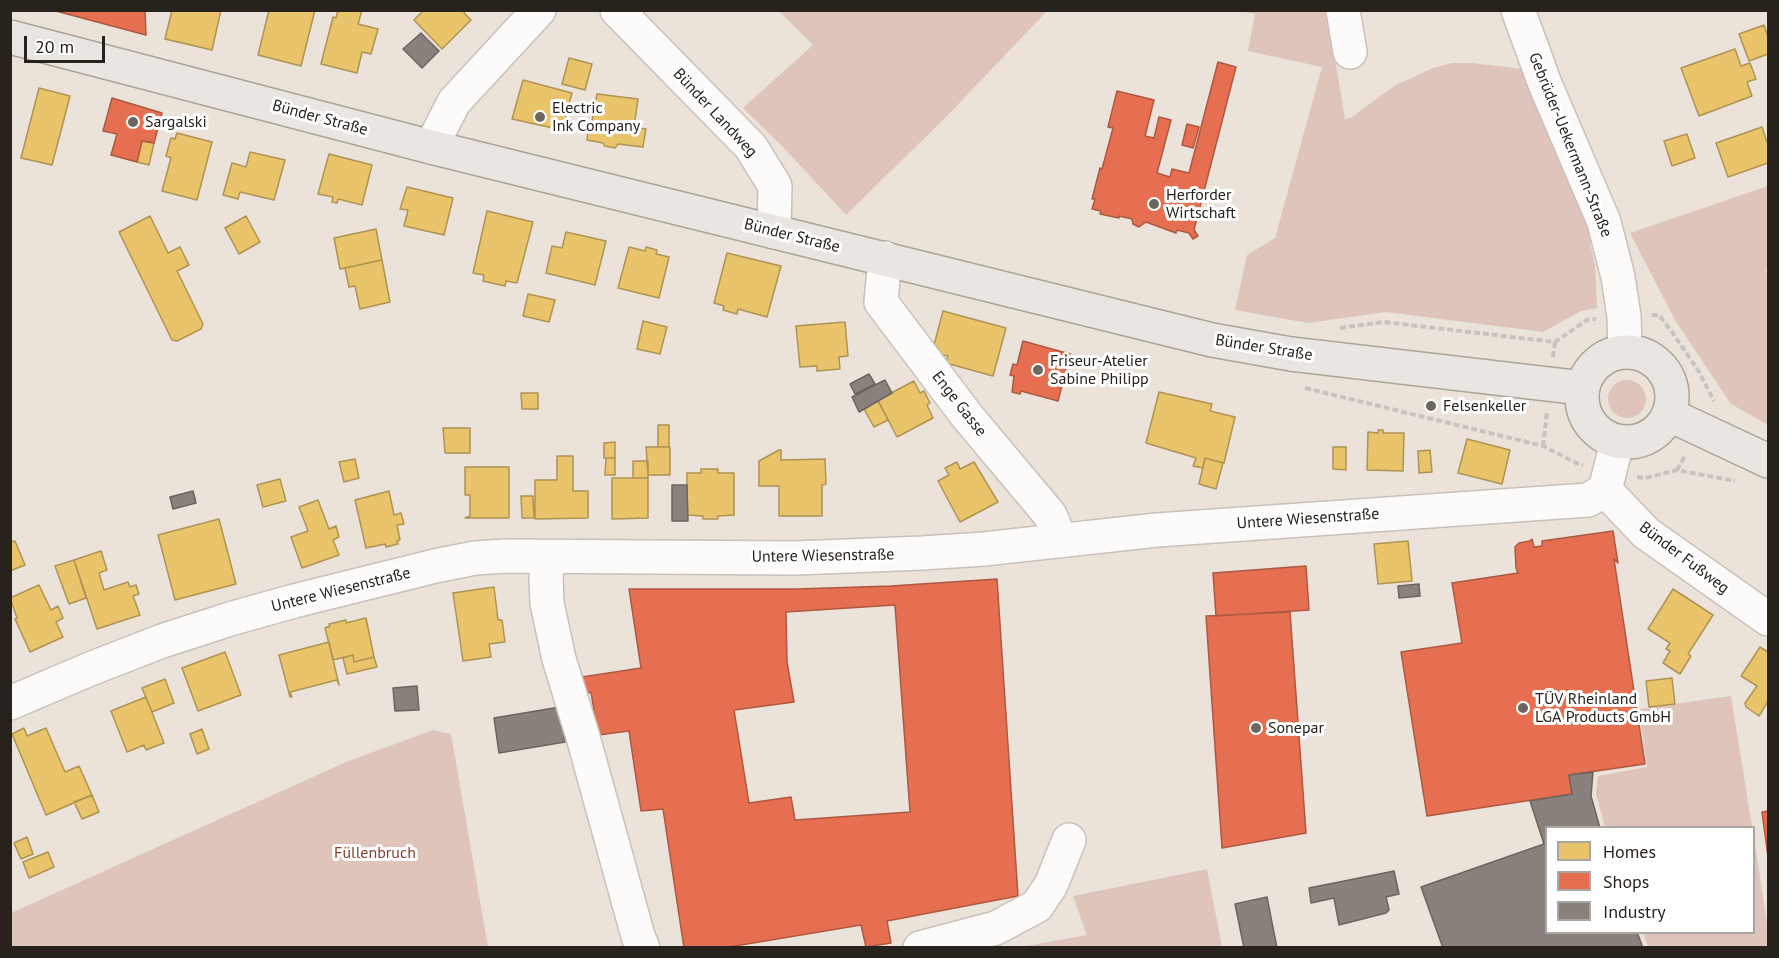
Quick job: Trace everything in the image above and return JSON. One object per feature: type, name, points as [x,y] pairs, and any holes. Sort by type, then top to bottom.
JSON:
[{"type":"main road","name":"Bünder Straße","points":[[10,37],[431,147],[1212,340],[1291,354],[1582,388]]},
{"type":"main road","points":[[1625,351],[1643,354],[1659,364],[1669,379],[1673,396],[1670,415],[1661,428],[1648,438],[1633,443],[1611,468],[1600,435],[1588,422],[1582,406],[1582,388],[1590,370],[1605,357],[1625,351]]},
{"type":"main road","points":[[1670,415],[1757,472]]},
{"type":"street","points":[[431,147],[454,102],[539,10]]},
{"type":"street","name":"Bünder Landweg","points":[[617,10],[750,147],[775,186],[774,232]]},
{"type":"street","points":[[1343,10],[1350,52]]},
{"type":"street","name":"Gebrüder-Uekermann-Straße","points":[[1518,10],[1545,84],[1604,222],[1618,277],[1624,316],[1625,351]]},
{"type":"street","name":"Enge Gasse","points":[[885,258],[881,302],[967,416],[1050,515],[1061,541]]},
{"type":"street","name":"Untere Wiesenstraße","points":[[10,703],[162,641],[294,601],[475,558],[796,558],[922,554],[1157,530],[1587,500],[1611,468]]},
{"type":"street","name":"Bünder Fußweg","points":[[1611,468],[1646,533],[1768,620]]},
{"type":"street","points":[[548,557],[547,603],[559,659],[643,948]]},
{"type":"street","points":[[920,948],[996,928],[1037,906],[1051,885],[1069,840]]},
{"type":"path","points":[[1338,328],[1384,322],[1555,342],[1587,320],[1659,315],[1698,370],[1712,400]]},
{"type":"path","points":[[1543,446],[1576,464],[1611,468],[1645,478],[1677,470],[1757,472]]},
{"type":"green space","points":[[779,11],[1047,11],[947,116],[846,215],[743,108],[813,45]]},
{"type":"green space","points":[[1239,11],[1327,11],[1345,119],[1352,117],[1394,86],[1433,68],[1452,63],[1472,63],[1523,69],[1594,240],[1590,242],[1595,266],[1597,308],[1581,311],[1543,332],[1386,312],[1308,323],[1235,310],[1247,255],[1275,238],[1322,67],[1248,51],[1255,14]]},
{"type":"green space","points":[[1768,186],[1768,268],[1766,270],[1768,282],[1768,425],[1731,404],[1675,320],[1630,233]]},
{"type":"green space","points":[[1627,380],[1641,385],[1646,399],[1641,413],[1627,418],[1613,413],[1608,399],[1613,385]]},
{"type":"green space","points":[[1731,696],[1752,826],[1605,826],[1596,794],[1598,776],[1647,767],[1639,709]]},
{"type":"green space","name":"Füllenbruch","points":[[433,730],[451,734],[488,947],[11,947],[11,913],[346,762]]},
{"type":"green space","points":[[1755,844],[1768,930],[1768,947],[1648,947],[1643,934],[1755,934]]},
{"type":"green space","points":[[1207,869],[1222,947],[1020,947],[1087,935],[1073,896]]},
{"type":"building: Homes","points":[[172,10],[221,10],[212,50],[165,39]]},
{"type":"building: Homes","points":[[269,10],[315,10],[301,66],[258,55]]},
{"type":"building: Homes","points":[[338,10],[362,10],[358,24],[378,29],[371,54],[362,52],[357,73],[321,64],[333,17],[336,18]]},
{"type":"building: Homes","points":[[424,10],[466,10],[464,13],[471,20],[442,49],[414,20]]},
{"type":"building: Homes","points":[[1764,25],[1768,37],[1768,54],[1749,61],[1739,34]]},
{"type":"building: Homes","points":[[1735,49],[1741,66],[1750,63],[1756,79],[1747,82],[1752,96],[1699,116],[1681,68]]},
{"type":"building: Homes","points":[[569,58],[592,64],[585,90],[562,84]]},
{"type":"building: Homes","points":[[523,80],[572,93],[562,130],[512,119]]},
{"type":"building: Homes","points":[[39,88],[70,96],[52,165],[21,158]]},
{"type":"building: Homes","points":[[597,94],[638,99],[634,127],[646,129],[643,147],[618,144],[615,148],[587,140],[589,121],[592,121]]},
{"type":"building: Homes","points":[[1762,127],[1768,145],[1768,163],[1728,177],[1716,143]]},
{"type":"building: Homes","points":[[177,133],[212,142],[197,200],[162,191],[171,158],[166,156],[171,138],[175,139]]},
{"type":"building: Homes","points":[[1687,134],[1695,158],[1672,166],[1664,141]]},
{"type":"building: Homes","points":[[142,141],[154,143],[149,165],[137,162]]},
{"type":"building: Homes","points":[[250,152],[285,160],[274,200],[240,192],[238,199],[223,195],[232,163],[246,167]]},
{"type":"building: Homes","points":[[329,154],[372,165],[362,205],[338,199],[337,203],[332,202],[333,197],[318,194]]},
{"type":"building: Homes","points":[[407,187],[453,198],[444,235],[404,226],[408,210],[400,209]]},
{"type":"building: Homes","points":[[487,211],[533,222],[517,283],[506,281],[505,286],[483,281],[484,275],[473,273]]},
{"type":"building: Homes","points":[[150,216],[168,253],[180,247],[189,265],[177,271],[203,324],[201,329],[177,341],[172,340],[119,232]]},
{"type":"building: Homes","points":[[246,216],[260,242],[239,254],[225,228]]},
{"type":"building: Homes","points":[[376,229],[382,260],[340,269],[334,238]]},
{"type":"building: Homes","points":[[566,232],[606,241],[595,285],[546,273],[552,246],[562,248]]},
{"type":"building: Homes","points":[[629,247],[645,251],[646,247],[657,250],[656,254],[669,257],[659,298],[618,288]]},
{"type":"building: Homes","points":[[727,253],[781,266],[767,317],[738,309],[737,314],[723,310],[724,306],[714,303]]},
{"type":"building: Homes","points":[[382,260],[390,302],[360,309],[355,286],[349,287],[345,268]]},
{"type":"building: Homes","points":[[528,294],[555,300],[549,322],[523,316]]},
{"type":"building: Homes","points":[[943,311],[1006,328],[993,376],[946,363],[948,356],[932,353]]},
{"type":"building: Homes","points":[[643,321],[667,327],[660,354],[637,349]]},
{"type":"building: Homes","points":[[845,322],[848,356],[839,357],[840,369],[817,371],[817,366],[800,367],[796,326]]},
{"type":"building: Homes","points":[[914,381],[920,393],[924,391],[930,403],[927,405],[933,418],[897,437],[878,400]]},
{"type":"building: Homes","points":[[1159,392],[1212,404],[1210,411],[1235,417],[1224,463],[1205,458],[1203,468],[1193,466],[1196,458],[1146,443]]},
{"type":"building: Homes","points":[[521,393],[538,393],[538,409],[522,409]]},
{"type":"building: Homes","points":[[878,401],[888,420],[874,427],[864,409]]},
{"type":"building: Homes","points":[[658,425],[669,425],[669,447],[658,447]]},
{"type":"building: Homes","points":[[443,428],[470,428],[470,453],[445,453]]},
{"type":"building: Homes","points":[[1378,430],[1383,430],[1383,433],[1404,433],[1403,471],[1367,470],[1368,432],[1378,433]]},
{"type":"building: Homes","points":[[1467,439],[1510,450],[1502,484],[1458,473]]},
{"type":"building: Homes","points":[[615,442],[615,458],[604,458],[604,443]]},
{"type":"building: Homes","points":[[646,447],[670,447],[670,475],[648,475]]},
{"type":"building: Homes","points":[[1333,447],[1346,447],[1346,470],[1333,469]]},
{"type":"building: Homes","points":[[781,450],[781,460],[825,459],[826,484],[822,485],[822,516],[779,516],[779,486],[759,486],[759,461]]},
{"type":"building: Homes","points":[[1430,450],[1432,472],[1419,473],[1418,451]]},
{"type":"building: Homes","points":[[557,456],[573,456],[573,491],[588,491],[588,518],[535,519],[535,480],[557,480]]},
{"type":"building: Homes","points":[[606,458],[615,458],[615,475],[605,475]]},
{"type":"building: Homes","points":[[1205,458],[1223,463],[1216,489],[1199,484]]},
{"type":"building: Homes","points":[[355,459],[359,478],[344,482],[339,462]]},
{"type":"building: Homes","points":[[633,461],[648,461],[648,478],[633,478]]},
{"type":"building: Homes","points":[[957,462],[960,469],[974,462],[998,502],[960,522],[938,481],[949,475],[945,468]]},
{"type":"building: Homes","points":[[465,467],[509,467],[509,518],[465,518],[470,516],[470,495],[465,495]]},
{"type":"building: Homes","points":[[701,469],[718,469],[718,473],[734,473],[734,515],[718,516],[718,519],[703,519],[703,516],[687,515],[687,473],[701,473]]},
{"type":"building: Homes","points":[[612,478],[648,478],[648,518],[612,519]]},
{"type":"building: Homes","points":[[280,479],[286,501],[263,507],[257,485]]},
{"type":"building: Homes","points":[[389,491],[394,515],[401,513],[404,524],[397,525],[400,540],[397,541],[398,544],[386,547],[385,544],[366,548],[355,500]]},
{"type":"building: Homes","points":[[521,496],[533,496],[534,518],[522,518]]},
{"type":"building: Homes","points":[[318,500],[329,529],[336,526],[339,537],[333,540],[339,555],[302,568],[291,537],[308,531],[299,507]]},
{"type":"building: Homes","points":[[219,519],[236,584],[175,600],[158,535]]},
{"type":"building: Homes","points":[[15,541],[25,565],[10,571],[10,542]]},
{"type":"building: Homes","points":[[1408,541],[1412,581],[1378,584],[1374,544]]},
{"type":"building: Homes","points":[[101,551],[107,570],[99,573],[104,590],[128,582],[130,587],[136,585],[139,594],[133,596],[140,615],[97,629],[74,560]]},
{"type":"building: Homes","points":[[74,560],[86,598],[69,604],[55,566]]},
{"type":"building: Homes","points":[[39,585],[51,610],[58,606],[63,618],[56,622],[63,637],[30,652],[15,619],[17,618],[10,598]]},
{"type":"building: Homes","points":[[494,587],[498,620],[502,620],[505,642],[489,644],[491,657],[463,661],[453,593]]},
{"type":"building: Homes","points":[[1673,589],[1713,615],[1688,654],[1691,656],[1680,674],[1663,663],[1670,651],[1666,649],[1670,643],[1648,629]]},
{"type":"building: Homes","points":[[366,618],[374,657],[354,662],[353,655],[333,660],[325,628],[330,626],[329,624]]},
{"type":"building: Homes","points":[[329,642],[339,685],[337,680],[290,692],[292,697],[290,697],[279,655]]},
{"type":"building: Homes","points":[[1760,647],[1768,652],[1768,701],[1759,716],[1746,707],[1745,703],[1757,686],[1741,676]]},
{"type":"building: Homes","points":[[225,652],[241,695],[198,711],[182,668]]},
{"type":"building: Homes","points":[[353,655],[354,662],[374,657],[377,667],[347,674],[343,658]]},
{"type":"building: Homes","points":[[1672,678],[1675,704],[1649,707],[1646,681]]},
{"type":"building: Homes","points":[[165,679],[174,703],[152,712],[142,688]]},
{"type":"building: Homes","points":[[146,697],[164,743],[146,750],[144,745],[127,752],[111,711]]},
{"type":"building: Homes","points":[[24,728],[27,736],[46,728],[65,772],[79,766],[92,795],[46,815],[12,734]]},
{"type":"building: Homes","points":[[202,729],[209,749],[197,754],[190,734]]},
{"type":"building: Homes","points":[[92,795],[99,812],[82,819],[74,802]]},
{"type":"building: Homes","points":[[27,837],[33,854],[21,859],[14,843]]},
{"type":"building: Homes","points":[[48,852],[54,867],[29,878],[23,862]]},
{"type":"building: Shops","points":[[52,10],[145,10],[146,35]]},
{"type":"building: Shops","points":[[1218,62],[1236,67],[1194,230],[1198,236],[1193,239],[1189,233],[1177,230],[1176,233],[1146,222],[1139,227],[1133,224],[1132,219],[1100,214],[1101,211],[1092,209],[1095,199],[1092,199],[1100,168],[1102,169],[1113,128],[1108,127],[1117,91],[1154,100],[1145,136],[1154,138],[1159,117],[1171,120],[1157,173],[1170,177],[1172,169],[1189,173]]},
{"type":"building: Shops","name":"Sargalski","points":[[112,98],[162,113],[154,143],[142,141],[137,162],[111,155],[117,134],[103,131]]},
{"type":"building: Shops","points":[[1187,124],[1199,127],[1193,148],[1182,145]]},
{"type":"building: Shops","name":"Friseur-Atelier Sabine Philipp","points":[[1023,341],[1070,354],[1058,401],[1021,391],[1020,394],[1012,392],[1014,376],[1010,375],[1013,364],[1017,365]]},
{"type":"building: Shops","name":"TÜV Rheinland LGA Products GmbH","points":[[1613,531],[1618,563],[1614,559],[1645,764],[1569,775],[1572,794],[1427,816],[1401,652],[1462,643],[1452,583],[1518,573],[1515,547],[1519,543],[1532,539],[1534,547],[1542,546],[1542,541]]},
{"type":"building: Shops","points":[[1306,566],[1309,610],[1216,616],[1213,573]]},
{"type":"building: Shops","points":[[997,579],[1018,896],[887,921],[891,943],[866,947],[861,925],[723,948],[684,948],[663,809],[641,811],[629,731],[598,735],[591,692],[585,694],[582,677],[641,668],[629,589],[797,589]],"holes":[[[895,605],[910,812],[795,820],[791,797],[749,803],[734,710],[794,702],[787,662],[786,612]]]},
{"type":"building: Shops","points":[[1290,612],[1306,833],[1222,848],[1206,616]]},
{"type":"building: Shops","points":[[1768,811],[1768,857],[1762,812]]},
{"type":"building: Industry","points":[[421,33],[439,51],[422,68],[403,49]]},
{"type":"building: Industry","points":[[869,374],[875,384],[855,394],[850,384]]},
{"type":"building: Industry","points":[[885,380],[892,393],[859,412],[852,397]]},
{"type":"building: Industry","points":[[672,485],[687,485],[688,521],[672,521]]},
{"type":"building: Industry","points":[[193,491],[196,503],[173,509],[170,497]]},
{"type":"building: Industry","points":[[1419,584],[1420,596],[1399,598],[1398,586]]},
{"type":"building: Industry","points":[[417,686],[419,710],[395,711],[393,688]]},
{"type":"building: Industry","points":[[560,707],[565,742],[499,753],[494,718]]},
{"type":"building: Industry","points":[[1593,772],[1591,796],[1599,826],[1545,826],[1545,934],[1638,934],[1643,948],[1443,948],[1421,887],[1544,844],[1530,801],[1572,794],[1569,775]]},
{"type":"building: Industry","points":[[1394,871],[1399,894],[1386,897],[1389,910],[1386,913],[1339,925],[1334,898],[1311,903],[1309,888]]},
{"type":"building: Industry","points":[[1267,897],[1277,948],[1244,948],[1235,904]]},
{"type":"place","name":"Electric Ink Company","points":[[540,117]]},
{"type":"place","name":"Sargalski","points":[[133,122]]},
{"type":"place","name":"Herforder Wirtschaft","points":[[1154,204]]},
{"type":"place","name":"Friseur-Atelier Sabine Philipp","points":[[1038,370]]},
{"type":"place","name":"Felsenkeller","points":[[1431,406]]},
{"type":"place","name":"TÜV Rheinland LGA Products GmbH","points":[[1523,708]]},
{"type":"place","name":"Sonepar","points":[[1256,728]]}]
